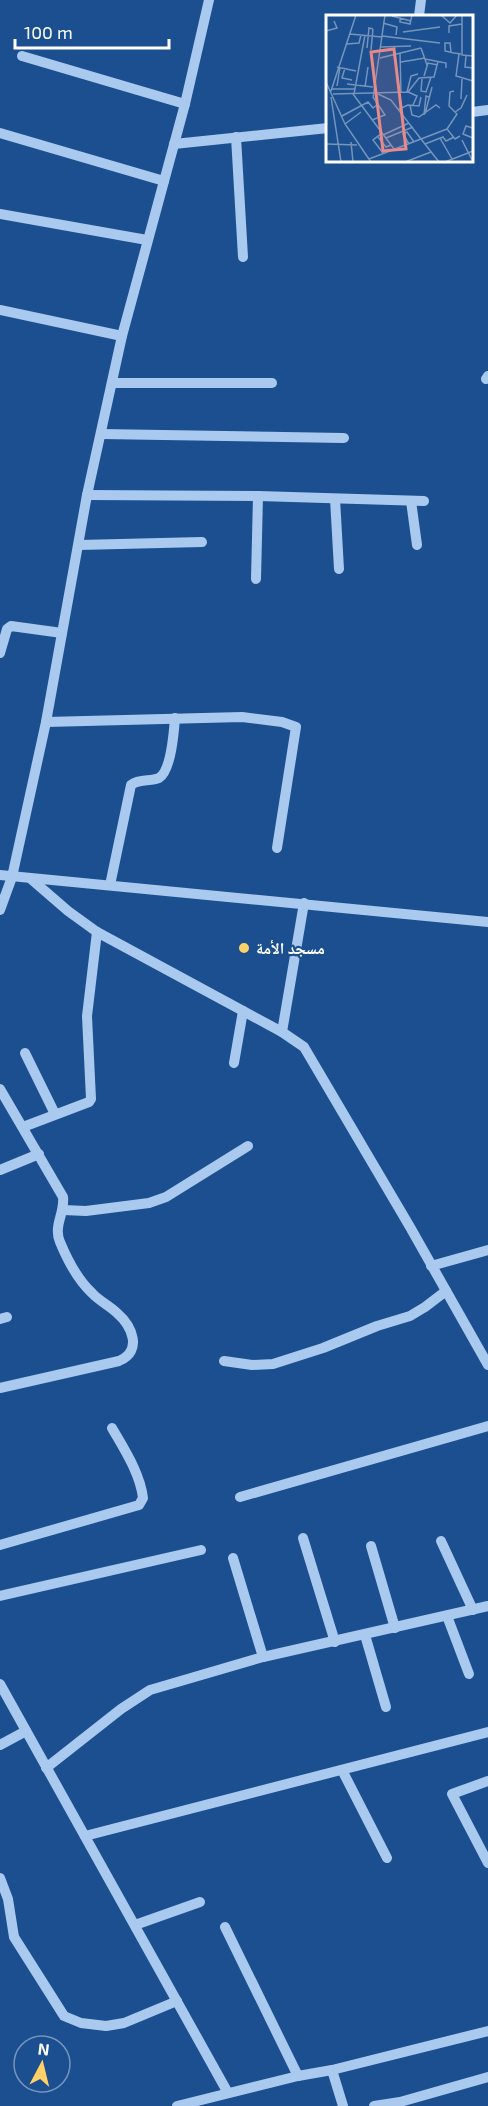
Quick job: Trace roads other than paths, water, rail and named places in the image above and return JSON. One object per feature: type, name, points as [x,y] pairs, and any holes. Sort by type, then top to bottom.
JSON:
[{"type":"street","points":[[0,910],[12,877],[46,722],[87,495],[122,336],[185,104],[209,0]]},
{"type":"street","points":[[419,15],[421,0]]},
{"type":"street","points":[[22,56],[185,104]]},
{"type":"street","points":[[473,112],[488,110]]},
{"type":"street","points":[[174,144],[326,128]]},
{"type":"street","points":[[0,133],[164,181]]},
{"type":"street","points":[[236,137],[243,257]]},
{"type":"street","points":[[0,214],[147,240]]},
{"type":"street","points":[[0,310],[122,336]]},
{"type":"street","points":[[112,383],[272,383]]},
{"type":"street","points":[[101,434],[344,438]]},
{"type":"street","points":[[87,495],[258,496],[424,501]]},
{"type":"street","points":[[256,579],[258,496]]},
{"type":"street","points":[[336,499],[339,569]]},
{"type":"street","points":[[411,501],[417,545]]},
{"type":"street","points":[[79,544],[202,542]]},
{"type":"street","points":[[0,653],[7,629],[11,626],[62,633]]},
{"type":"street","points":[[46,722],[242,717],[282,722],[296,727],[277,848]]},
{"type":"street","points":[[110,885],[131,785],[137,781],[158,778],[164,773],[172,747],[175,718]]},
{"type":"street","points":[[0,875],[488,922]]},
{"type":"street","points":[[31,879],[61,906],[97,932],[282,1032],[304,1047],[488,1365]]},
{"type":"street","points":[[282,1032],[304,903]]},
{"type":"street","points":[[23,1127],[89,1102],[91,1099],[87,1016],[97,932]]},
{"type":"street","points":[[234,1063],[243,1011]]},
{"type":"street","points":[[25,1053],[56,1114]]},
{"type":"street","points":[[0,1089],[63,1197],[63,1210],[58,1224],[59,1241],[91,1293],[119,1314],[127,1325],[134,1342],[127,1358],[119,1361],[0,1388]]},
{"type":"street","points":[[63,1210],[86,1211],[149,1203],[166,1197],[248,1146]]},
{"type":"street","points":[[0,1170],[39,1154]]},
{"type":"street","points":[[431,1266],[488,1250]]},
{"type":"street","points":[[224,1361],[252,1365],[273,1364],[410,1316],[425,1308],[446,1291]]},
{"type":"street","points":[[240,1497],[488,1426]]},
{"type":"street","points":[[0,1545],[139,1505],[143,1498],[138,1480],[112,1428]]},
{"type":"street","points":[[303,1538],[335,1642]]},
{"type":"street","points":[[441,1541],[472,1610]]},
{"type":"street","points":[[371,1546],[395,1628]]},
{"type":"street","points":[[0,1596],[201,1550]]},
{"type":"street","points":[[233,1558],[262,1657]]},
{"type":"street","points":[[46,1768],[121,1709],[150,1690],[262,1657],[488,1606]]},
{"type":"street","points":[[447,1616],[469,1674]]},
{"type":"street","points":[[365,1635],[386,1707]]},
{"type":"street","points":[[0,1684],[228,2093]]},
{"type":"street","points":[[0,1745],[26,1731]]},
{"type":"street","points":[[85,1836],[488,1732]]},
{"type":"street","points":[[342,1770],[387,1858]]},
{"type":"street","points":[[488,1781],[452,1794],[488,1862]]},
{"type":"street","points":[[0,1878],[8,1899],[14,1937],[64,2016],[81,2023],[106,2026],[124,2023],[177,2001]]},
{"type":"street","points":[[135,1925],[200,1902]]},
{"type":"street","points":[[225,1927],[298,2076]]},
{"type":"street","points":[[177,2106],[197,2104],[228,2093],[488,2031]]},
{"type":"street","points":[[332,2070],[343,2106]]},
{"type":"street","points":[[374,2106],[400,2102],[488,2077]]},
{"type":"place","name":"مسجد الأمة","points":[[244,948]]}]
